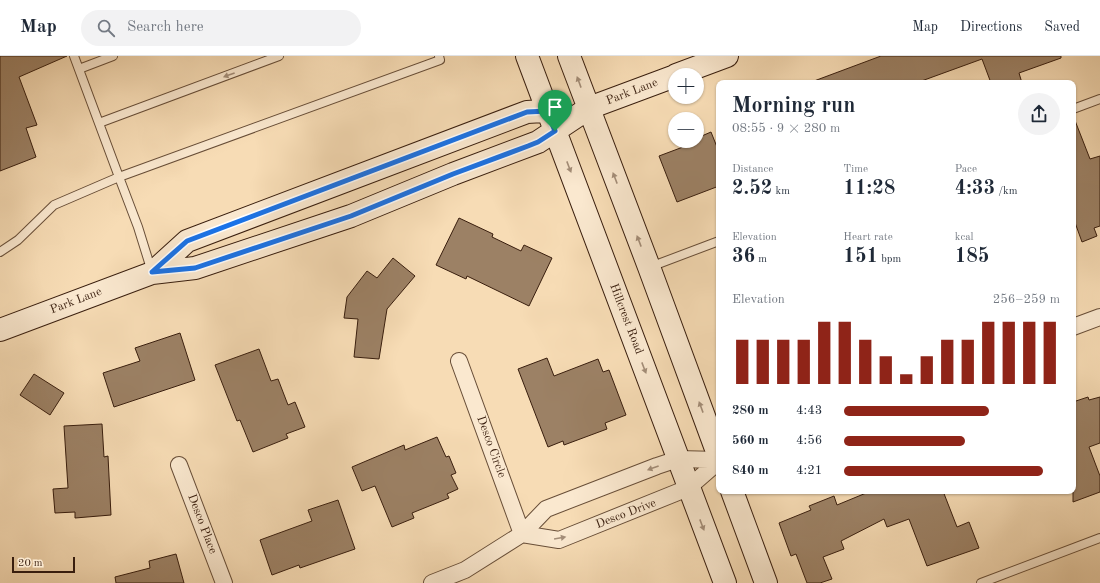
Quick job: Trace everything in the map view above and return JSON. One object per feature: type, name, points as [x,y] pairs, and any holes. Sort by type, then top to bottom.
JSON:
[{"type":"street","name":"Hillcrest Road","points":[[527,56],[688,488],[725,583]]},
{"type":"street","points":[[570,56],[650,267],[716,451]]},
{"type":"street","name":"Park Lane","points":[[695,68],[727,56]]},
{"type":"street","name":"Park Lane","points":[[0,330],[152,272],[195,268],[351,216],[453,174],[533,144],[551,121],[668,78]]},
{"type":"street","name":"Park Lane","points":[[152,272],[187,241],[527,112],[551,121]]},
{"type":"street","points":[[1076,326],[1100,317]]},
{"type":"street","name":"Desco Circle","points":[[459,361],[522,534]]},
{"type":"street","points":[[432,583],[465,570],[522,534],[546,509],[657,466],[678,460],[716,459]]},
{"type":"street","name":"Desco Drive","points":[[522,534],[559,540],[688,488],[716,462]]},
{"type":"street","name":"Desco Place","points":[[179,465],[224,583]]},
{"type":"street","points":[[733,494],[766,583]]},
{"type":"lane","points":[[74,56],[138,227],[152,272]]},
{"type":"lane","points":[[79,68],[113,56]]},
{"type":"lane","points":[[99,123],[279,56]]},
{"type":"lane","points":[[0,252],[18,240],[54,205],[119,177],[440,60],[439,56]]},
{"type":"lane","points":[[1076,108],[1100,99]]},
{"type":"lane","points":[[650,267],[716,242]]},
{"type":"lane","points":[[981,583],[1100,538]]},
{"type":"building","points":[[0,56],[67,56],[19,77],[37,125],[26,128],[36,157],[0,171]]},
{"type":"building","points":[[881,56],[1061,56],[1061,58],[1019,73],[1021,80],[990,80],[982,59],[924,80],[817,80]]},
{"type":"building","points":[[1076,123],[1090,159],[1100,156],[1100,226],[1094,228],[1097,236],[1082,242],[1076,225]]},
{"type":"building","points":[[711,132],[716,144],[716,187],[677,202],[659,156],[680,148],[704,148],[704,135]]},
{"type":"building","points":[[459,218],[493,234],[492,237],[521,251],[524,245],[552,258],[529,306],[467,276],[466,279],[436,265]]},
{"type":"building","points":[[393,258],[415,276],[387,309],[379,359],[354,357],[358,319],[344,318],[347,297],[367,271],[377,278]]},
{"type":"building","points":[[180,333],[195,380],[114,407],[103,373],[140,361],[135,348]]},
{"type":"building","points":[[259,349],[271,381],[278,379],[288,405],[295,402],[305,427],[286,434],[288,438],[253,452],[240,420],[237,421],[215,365]]},
{"type":"building","points":[[547,358],[554,376],[598,359],[603,372],[609,370],[626,415],[605,423],[607,429],[564,445],[563,441],[548,447],[518,369]]},
{"type":"building","points":[[34,374],[64,393],[50,415],[20,395]]},
{"type":"building","points":[[1088,397],[1089,400],[1100,397],[1100,443],[1089,447],[1100,476],[1100,492],[1073,502],[1073,494],[1076,494],[1076,401]]},
{"type":"building","points":[[102,424],[104,457],[108,456],[111,515],[75,518],[75,512],[55,513],[53,489],[68,488],[64,426]]},
{"type":"building","points":[[437,437],[446,457],[449,456],[456,473],[451,475],[458,489],[447,494],[449,498],[412,513],[414,518],[392,527],[375,486],[362,491],[352,467],[404,445],[405,450]]},
{"type":"building","points":[[864,494],[944,494],[957,527],[969,522],[979,548],[927,566],[909,519],[887,527],[884,519],[841,541],[844,549],[823,557],[832,579],[820,583],[807,583],[796,554],[791,556],[779,523],[811,510],[809,506],[834,496],[837,505]]},
{"type":"building","points":[[338,500],[355,549],[300,568],[299,565],[272,575],[260,540],[312,521],[308,510]]},
{"type":"building","points":[[176,554],[184,583],[116,583],[115,577],[150,568],[149,561]]},
{"type":"route","points":[[547,111],[555,131],[538,142],[453,174],[351,216],[195,268],[152,272],[187,241],[527,112],[547,111]]}]
